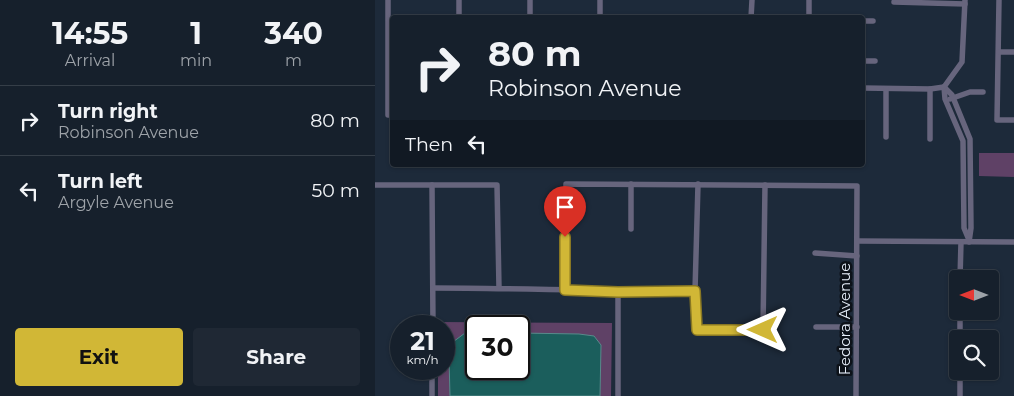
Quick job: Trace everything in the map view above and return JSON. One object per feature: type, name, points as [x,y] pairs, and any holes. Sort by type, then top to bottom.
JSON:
[{"type":"street","points":[[388,0],[390,115]]},
{"type":"street","points":[[459,0],[459,15]]},
{"type":"street","points":[[530,0],[530,15]]},
{"type":"street","points":[[600,0],[600,15]]},
{"type":"street","points":[[751,15],[752,0]]},
{"type":"street","points":[[809,0],[809,15]]},
{"type":"street","points":[[999,0],[997,120],[1014,120]]},
{"type":"street","points":[[865,88],[930,90],[944,87],[962,62],[965,2],[894,2]]},
{"type":"street","points":[[865,21],[873,21]]},
{"type":"street","points":[[999,52],[1014,52]]},
{"type":"street","points":[[865,61],[875,60]]},
{"type":"street","points":[[944,87],[953,98],[970,139],[971,228],[969,242]]},
{"type":"street","points":[[944,87],[946,101],[963,141],[964,228],[969,242]]},
{"type":"street","points":[[886,89],[886,137]]},
{"type":"street","points":[[929,139],[930,90]]},
{"type":"street","points":[[946,101],[970,92],[983,92]]},
{"type":"street","points":[[565,290],[566,184],[698,184],[765,185],[763,330],[697,330],[695,291],[698,184]]},
{"type":"street","points":[[631,184],[631,229]]},
{"type":"street","points":[[375,185],[497,185],[499,288]]},
{"type":"street","points":[[432,185],[433,315]]},
{"type":"street","name":"Fedora Avenue","points":[[765,185],[857,186],[856,396]]},
{"type":"street","points":[[858,241],[1014,242]]},
{"type":"street","points":[[960,270],[961,242]]},
{"type":"street","points":[[815,253],[857,256]]},
{"type":"street","points":[[433,288],[618,292],[695,291]]},
{"type":"street","points":[[618,292],[618,396]]},
{"type":"street","points":[[816,327],[857,327]]},
{"type":"street","points":[[432,380],[432,396]]},
{"type":"street","points":[[960,380],[960,396]]},
{"type":"shaded area","points":[[979,153],[1014,153],[1014,177],[979,176]]},
{"type":"shaded area","points":[[455,322],[465,322],[465,380],[530,380],[530,323],[612,323],[611,396],[438,396],[438,380],[455,380]]},
{"type":"shaded area","points":[[465,333],[465,380],[530,380],[530,333],[594,336],[601,345],[600,396],[450,396],[450,380],[455,380],[455,340]]},
{"type":"route","points":[[565,237],[565,290],[618,292],[695,291],[697,330],[763,330]]}]
